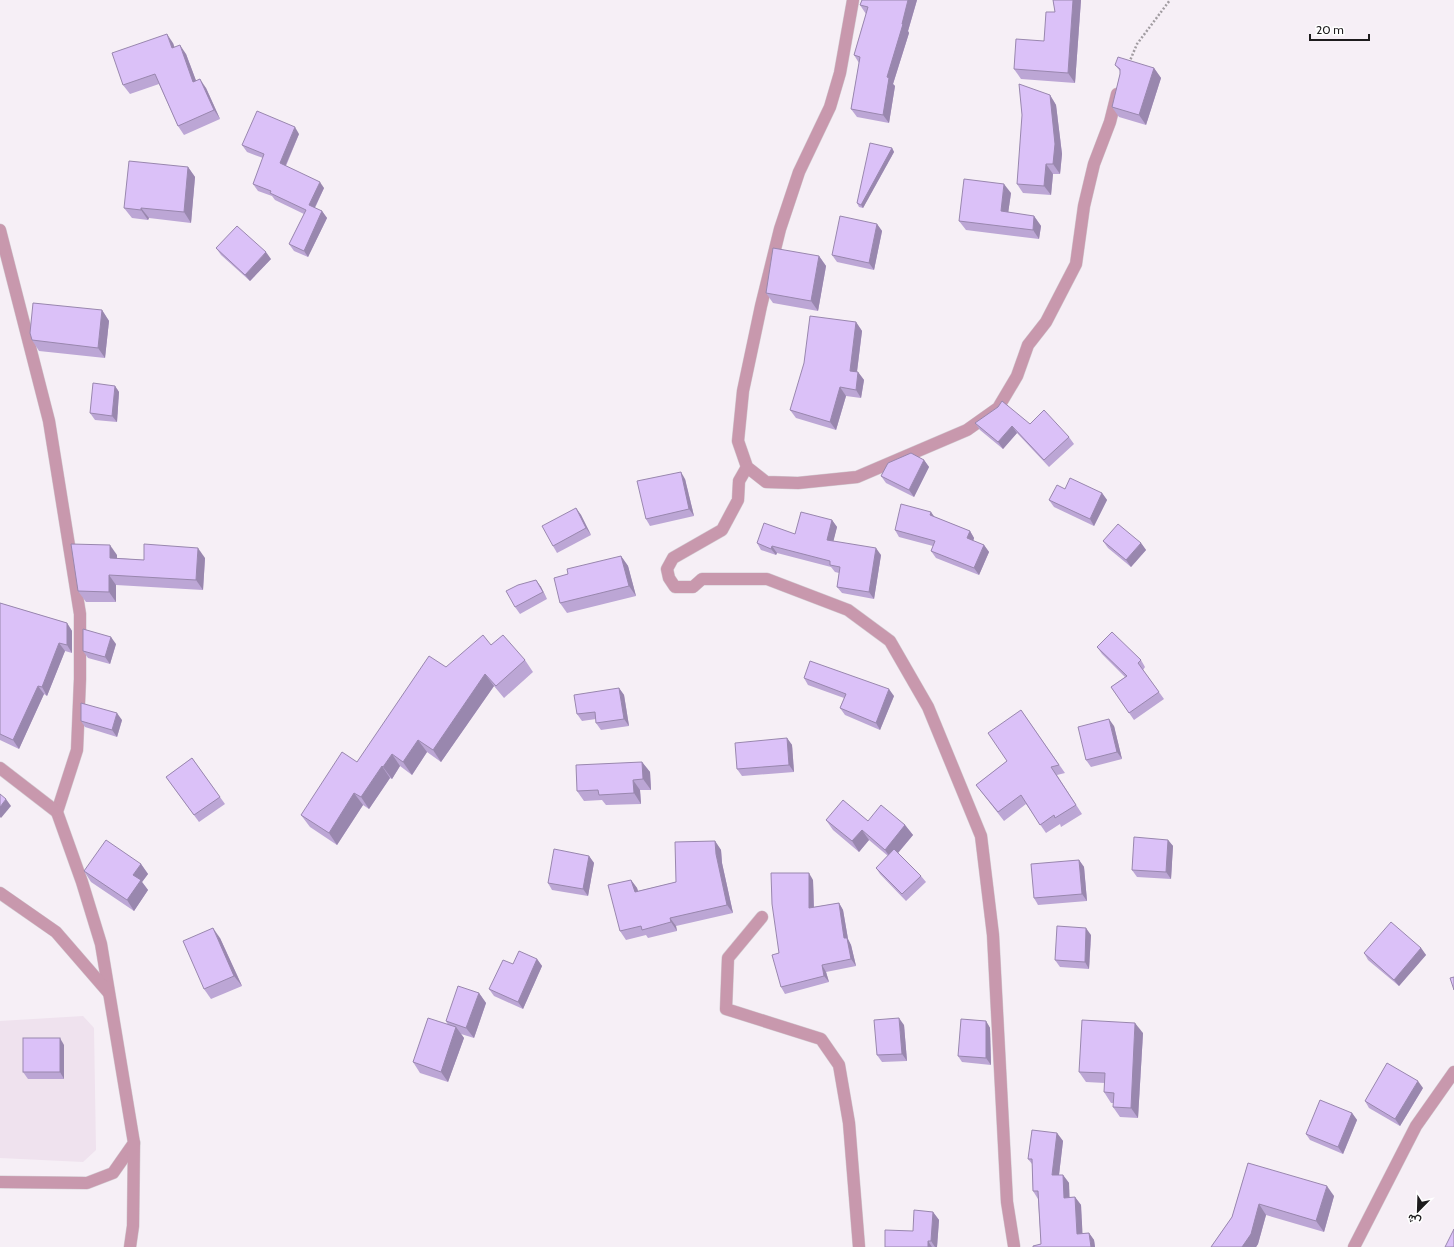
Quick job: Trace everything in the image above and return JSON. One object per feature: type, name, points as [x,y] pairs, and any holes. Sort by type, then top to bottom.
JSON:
[{"type":"street","points":[[853,0],[840,73],[830,107],[799,172],[780,229],[761,306],[744,391],[738,441],[747,467],[766,482],[798,483],[857,477],[966,430],[998,408],[1017,376],[1028,345],[1046,322],[1076,264],[1084,206],[1094,164],[1110,122],[1120,82]]},
{"type":"street","points":[[0,230],[49,422],[80,614],[80,679],[77,750],[57,812]]},
{"type":"street","points":[[747,467],[739,481],[738,500],[722,530],[673,558],[667,569],[669,578],[675,587],[693,587],[702,579],[767,579],[848,610],[890,641],[928,707],[981,836],[993,935],[1007,1202],[1014,1246]]},
{"type":"street","points":[[0,768],[57,812],[82,882],[100,944],[134,1143],[133,1226],[130,1247]]},
{"type":"street","points":[[0,893],[56,932],[109,992]]},
{"type":"street","points":[[762,917],[728,958],[726,1009],[821,1038],[839,1065],[849,1123],[859,1247]]},
{"type":"street","points":[[1354,1247],[1416,1126],[1454,1072]]},
{"type":"street","points":[[0,1182],[87,1183],[113,1173],[134,1143]]},
{"type":"path","points":[[1120,82],[1137,44],[1170,0]]},
{"type":"shaded area","points":[[83,1016],[94,1028],[96,1150],[83,1162],[0,1158],[0,1021]]},
{"type":"building","points":[[862,0],[908,0],[903,24],[887,77],[889,78],[883,115],[851,109],[860,57],[854,55],[868,7],[860,5]]},
{"type":"building","points":[[1053,0],[1073,0],[1068,73],[1014,69],[1016,39],[1044,41],[1046,12],[1055,12]]},
{"type":"building","points":[[167,34],[172,48],[180,45],[193,82],[200,79],[214,110],[178,126],[155,74],[123,85],[112,53]]},
{"type":"building","points":[[1118,57],[1154,68],[1139,115],[1112,107],[1120,74],[1120,69],[1115,65]]},
{"type":"building","points":[[1019,84],[1050,95],[1055,144],[1053,164],[1046,164],[1044,186],[1017,184],[1022,115]]},
{"type":"building","points":[[257,111],[295,127],[280,163],[320,182],[309,205],[322,211],[304,251],[289,244],[306,210],[270,193],[271,191],[253,184],[264,154],[242,145]]},
{"type":"building","points":[[870,143],[892,148],[861,205],[857,203]]},
{"type":"building","points":[[129,161],[188,167],[184,212],[124,208]]},
{"type":"building","points":[[964,179],[1004,184],[1001,211],[1034,216],[1033,230],[959,221]]},
{"type":"building","points":[[840,216],[877,224],[869,263],[832,255]]},
{"type":"building","points":[[237,226],[266,252],[245,275],[216,248]]},
{"type":"building","points":[[773,248],[819,256],[811,301],[766,293]]},
{"type":"building","points":[[33,303],[102,310],[98,348],[32,340],[30,333]]},
{"type":"building","points":[[810,316],[856,322],[850,371],[858,372],[856,390],[840,387],[830,422],[790,410],[804,363]]},
{"type":"building","points":[[93,383],[115,386],[112,416],[90,413]]},
{"type":"building","points":[[1002,401],[1030,424],[1044,410],[1069,437],[1044,460],[1012,426],[998,442],[975,423],[998,407]]},
{"type":"building","points":[[911,453],[924,460],[909,490],[881,476],[888,463]]},
{"type":"building","points":[[681,472],[689,509],[646,519],[637,481]]},
{"type":"building","points":[[1070,478],[1102,493],[1090,519],[1049,500],[1057,485],[1065,489]]},
{"type":"building","points":[[901,504],[931,512],[930,515],[970,531],[967,538],[984,545],[974,568],[931,551],[935,541],[895,530]]},
{"type":"building","points":[[576,508],[586,528],[553,546],[542,526]]},
{"type":"building","points":[[801,512],[832,520],[827,540],[876,548],[869,592],[837,587],[840,567],[830,565],[830,561],[772,546],[771,549],[757,543],[764,523],[795,534]]},
{"type":"building","points":[[1118,524],[1141,543],[1126,560],[1103,541]]},
{"type":"building","points":[[71,544],[110,545],[110,558],[144,560],[144,544],[198,548],[196,580],[109,575],[109,592],[78,591]]},
{"type":"building","points":[[621,556],[629,586],[560,603],[554,578],[568,574],[567,569]]},
{"type":"building","points":[[536,580],[543,592],[515,607],[506,591],[518,585]]},
{"type":"building","points":[[0,603],[67,623],[67,645],[59,643],[42,687],[38,686],[13,740],[0,734]]},
{"type":"building","points":[[83,629],[111,637],[105,657],[83,651]]},
{"type":"building","points":[[1112,632],[1141,660],[1138,663],[1159,692],[1129,713],[1111,687],[1127,676],[1097,647]]},
{"type":"building","points":[[483,635],[491,645],[503,635],[525,660],[496,686],[485,674],[433,750],[418,740],[403,762],[392,754],[361,797],[354,793],[329,833],[301,815],[342,752],[357,762],[429,656],[446,667]]},
{"type":"building","points":[[810,661],[889,689],[876,723],[840,708],[846,694],[804,678]]},
{"type":"building","points":[[619,688],[624,719],[596,723],[595,712],[577,714],[574,695]]},
{"type":"building","points":[[81,703],[117,713],[112,730],[81,721]]},
{"type":"building","points":[[1021,710],[1059,765],[1051,767],[1076,805],[1055,818],[1054,815],[1040,825],[1021,795],[998,812],[976,785],[1007,761],[988,733]]},
{"type":"building","points":[[1109,719],[1117,752],[1086,760],[1078,727]]},
{"type":"building","points":[[787,738],[789,765],[737,769],[735,743]]},
{"type":"building","points":[[192,758],[220,797],[194,815],[166,777]]},
{"type":"building","points":[[642,762],[643,779],[633,780],[634,793],[599,795],[598,790],[577,791],[576,765]]},
{"type":"building","points":[[0,794],[6,799],[0,807]]},
{"type":"building","points":[[843,800],[868,821],[881,805],[905,825],[885,850],[862,830],[852,841],[826,820]]},
{"type":"building","points":[[1134,837],[1168,840],[1166,872],[1132,870]]},
{"type":"building","points":[[106,840],[141,864],[133,875],[141,880],[127,900],[84,871]]},
{"type":"building","points":[[715,841],[716,854],[727,905],[670,918],[671,922],[642,930],[641,926],[620,931],[608,885],[631,880],[635,892],[676,882],[675,842]]},
{"type":"building","points":[[554,849],[589,856],[583,889],[548,883]]},
{"type":"building","points":[[894,849],[921,876],[902,894],[876,868]]},
{"type":"building","points":[[1079,860],[1082,894],[1034,898],[1031,864]]},
{"type":"building","points":[[771,873],[809,873],[809,908],[839,903],[844,938],[847,938],[851,959],[822,965],[824,976],[781,987],[772,955],[779,953],[772,904]]},
{"type":"building","points":[[1391,922],[1421,948],[1394,980],[1364,953]]},
{"type":"building","points":[[1057,926],[1086,928],[1085,962],[1055,960]]},
{"type":"building","points":[[213,928],[234,976],[204,989],[183,941]]},
{"type":"building","points":[[519,951],[537,959],[518,1002],[489,989],[503,960],[513,964]]},
{"type":"building","points":[[1454,977],[1454,990],[1450,978]]},
{"type":"building","points":[[458,986],[479,993],[466,1028],[446,1021]]},
{"type":"building","points":[[428,1018],[456,1027],[441,1072],[413,1062]]},
{"type":"building","points":[[899,1018],[902,1054],[877,1055],[874,1020]]},
{"type":"building","points":[[961,1019],[986,1021],[986,1058],[958,1056]]},
{"type":"building","points":[[1082,1020],[1135,1023],[1131,1108],[1113,1107],[1114,1093],[1104,1092],[1105,1073],[1079,1072]]},
{"type":"building","points":[[23,1038],[60,1038],[60,1072],[23,1072]]},
{"type":"building","points":[[1387,1063],[1418,1081],[1395,1119],[1365,1101]]},
{"type":"building","points":[[1320,1100],[1352,1113],[1338,1147],[1306,1134]]},
{"type":"building","points":[[1032,1130],[1057,1133],[1052,1175],[1063,1175],[1064,1198],[1075,1197],[1077,1234],[1089,1233],[1091,1247],[1033,1247],[1041,1244],[1038,1191],[1033,1191],[1032,1159],[1028,1159]]},
{"type":"building","points":[[1248,1163],[1327,1186],[1316,1221],[1259,1204],[1251,1234],[1242,1247],[1211,1247],[1232,1217]]},
{"type":"building","points":[[914,1210],[933,1212],[931,1241],[928,1241],[928,1247],[885,1247],[885,1230],[913,1231]]},
{"type":"building","points":[[1454,1229],[1454,1247],[1445,1247]]}]
